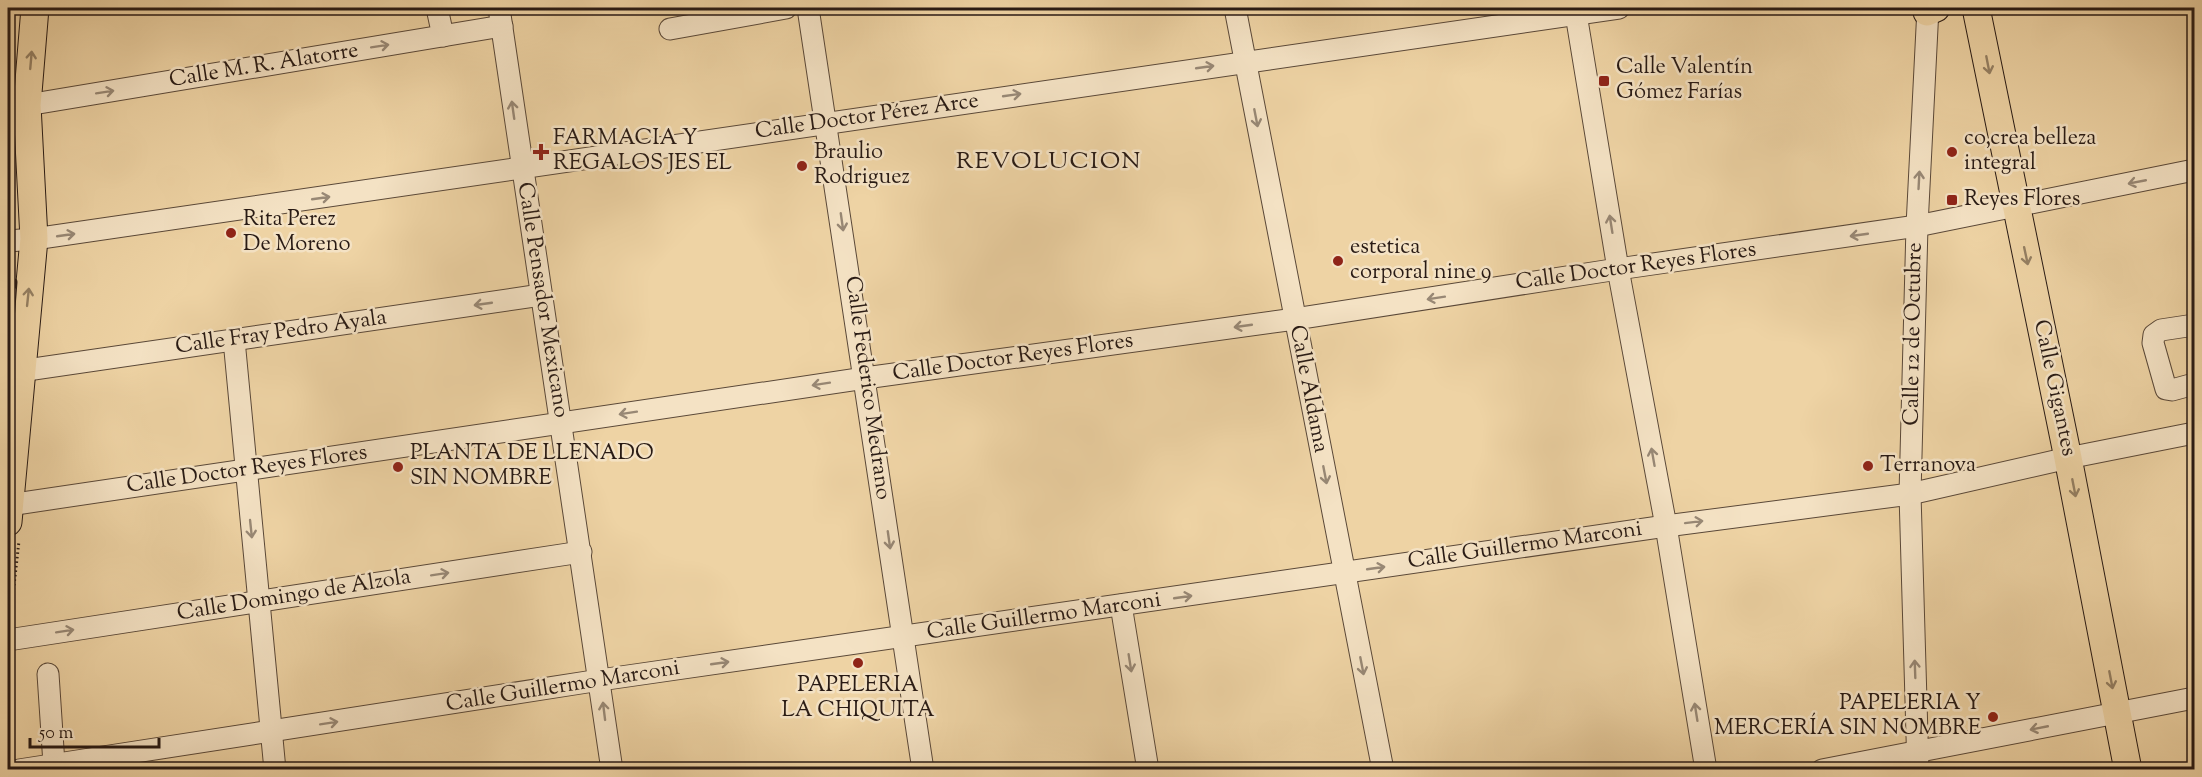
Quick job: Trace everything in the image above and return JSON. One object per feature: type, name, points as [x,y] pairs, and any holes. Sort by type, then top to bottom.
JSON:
[{"type":"main road","points":[[8,514],[20,371],[21,240],[27,105],[35,8]]},
{"type":"main road","name":"Calle Gigantes","points":[[1974,8],[2068,458],[2128,770]]},
{"type":"street","points":[[437,8],[443,36]]},
{"type":"street","points":[[670,29],[786,8]]},
{"type":"street","name":"Calle Federico Medrano","points":[[808,8],[923,770]]},
{"type":"street","name":"Calle Aldama","points":[[1235,8],[1383,770]]},
{"type":"street","name":"Calle Doctor Pérez Arce","points":[[21,240],[1575,11],[1619,8]]},
{"type":"street","name":"Calle 12 de Octubre","points":[[1918,760],[1910,494],[1917,226],[1930,9]]},
{"type":"street","points":[[1575,11],[1618,269],[1666,526],[1706,770]]},
{"type":"street","name":"Calle M. R. Alatorre","points":[[27,105],[443,36],[500,17]]},
{"type":"street","name":"Calle Pensador Mexicano","points":[[500,17],[612,770]]},
{"type":"street","name":"Calle Doctor Reyes Flores","points":[[8,514],[245,471],[561,423],[865,378],[1295,319],[1917,226],[2194,170]]},
{"type":"street","name":"Calle Fray Pedro Ayala","points":[[20,371],[541,295]]},
{"type":"street","points":[[2194,325],[2161,330],[2154,335],[2152,343],[2166,388],[2172,390],[2194,384]]},
{"type":"street","points":[[234,340],[274,770]]},
{"type":"street","name":"Calle Guillermo Marconi","points":[[19,770],[600,680],[1666,526],[1910,494],[2068,458],[2194,433]]},
{"type":"street","name":"Calle Domingo de Alzola","points":[[8,640],[580,552]]},
{"type":"street","points":[[1121,605],[1148,770]]},
{"type":"street","points":[[48,674],[54,764]]},
{"type":"street","points":[[1822,770],[1918,760],[2117,712],[2194,698]]},
{"type":"railway","points":[[8,358],[14,282]]},
{"type":"place","name":"Calle Valentín Gómez Farías","points":[[1604,81]]},
{"type":"place","name":"FARMACIA Y REGALOS JES EL","points":[[541,152]]},
{"type":"place","name":"co,crea belleza integral","points":[[1952,152]]},
{"type":"place","name":"Braulio Rodriguez","points":[[802,166]]},
{"type":"place","name":"Reyes Flores","points":[[1952,200]]},
{"type":"place","name":"Rita Perez De Moreno","points":[[231,233]]},
{"type":"place","name":"estetica corporal nine 9","points":[[1338,261]]},
{"type":"place","name":"Terranova","points":[[1868,466]]},
{"type":"place","name":"PLANTA DE LLENADO SIN NOMBRE","points":[[398,467]]},
{"type":"place","name":"PAPELERIA LA CHIQUITA","points":[[858,663]]},
{"type":"place","name":"PAPELERIA Y MERCERÍA SIN NOMBRE","points":[[1993,717]]},
{"type":"district","name":"REVOLUCION","points":[[1049,162]]}]
